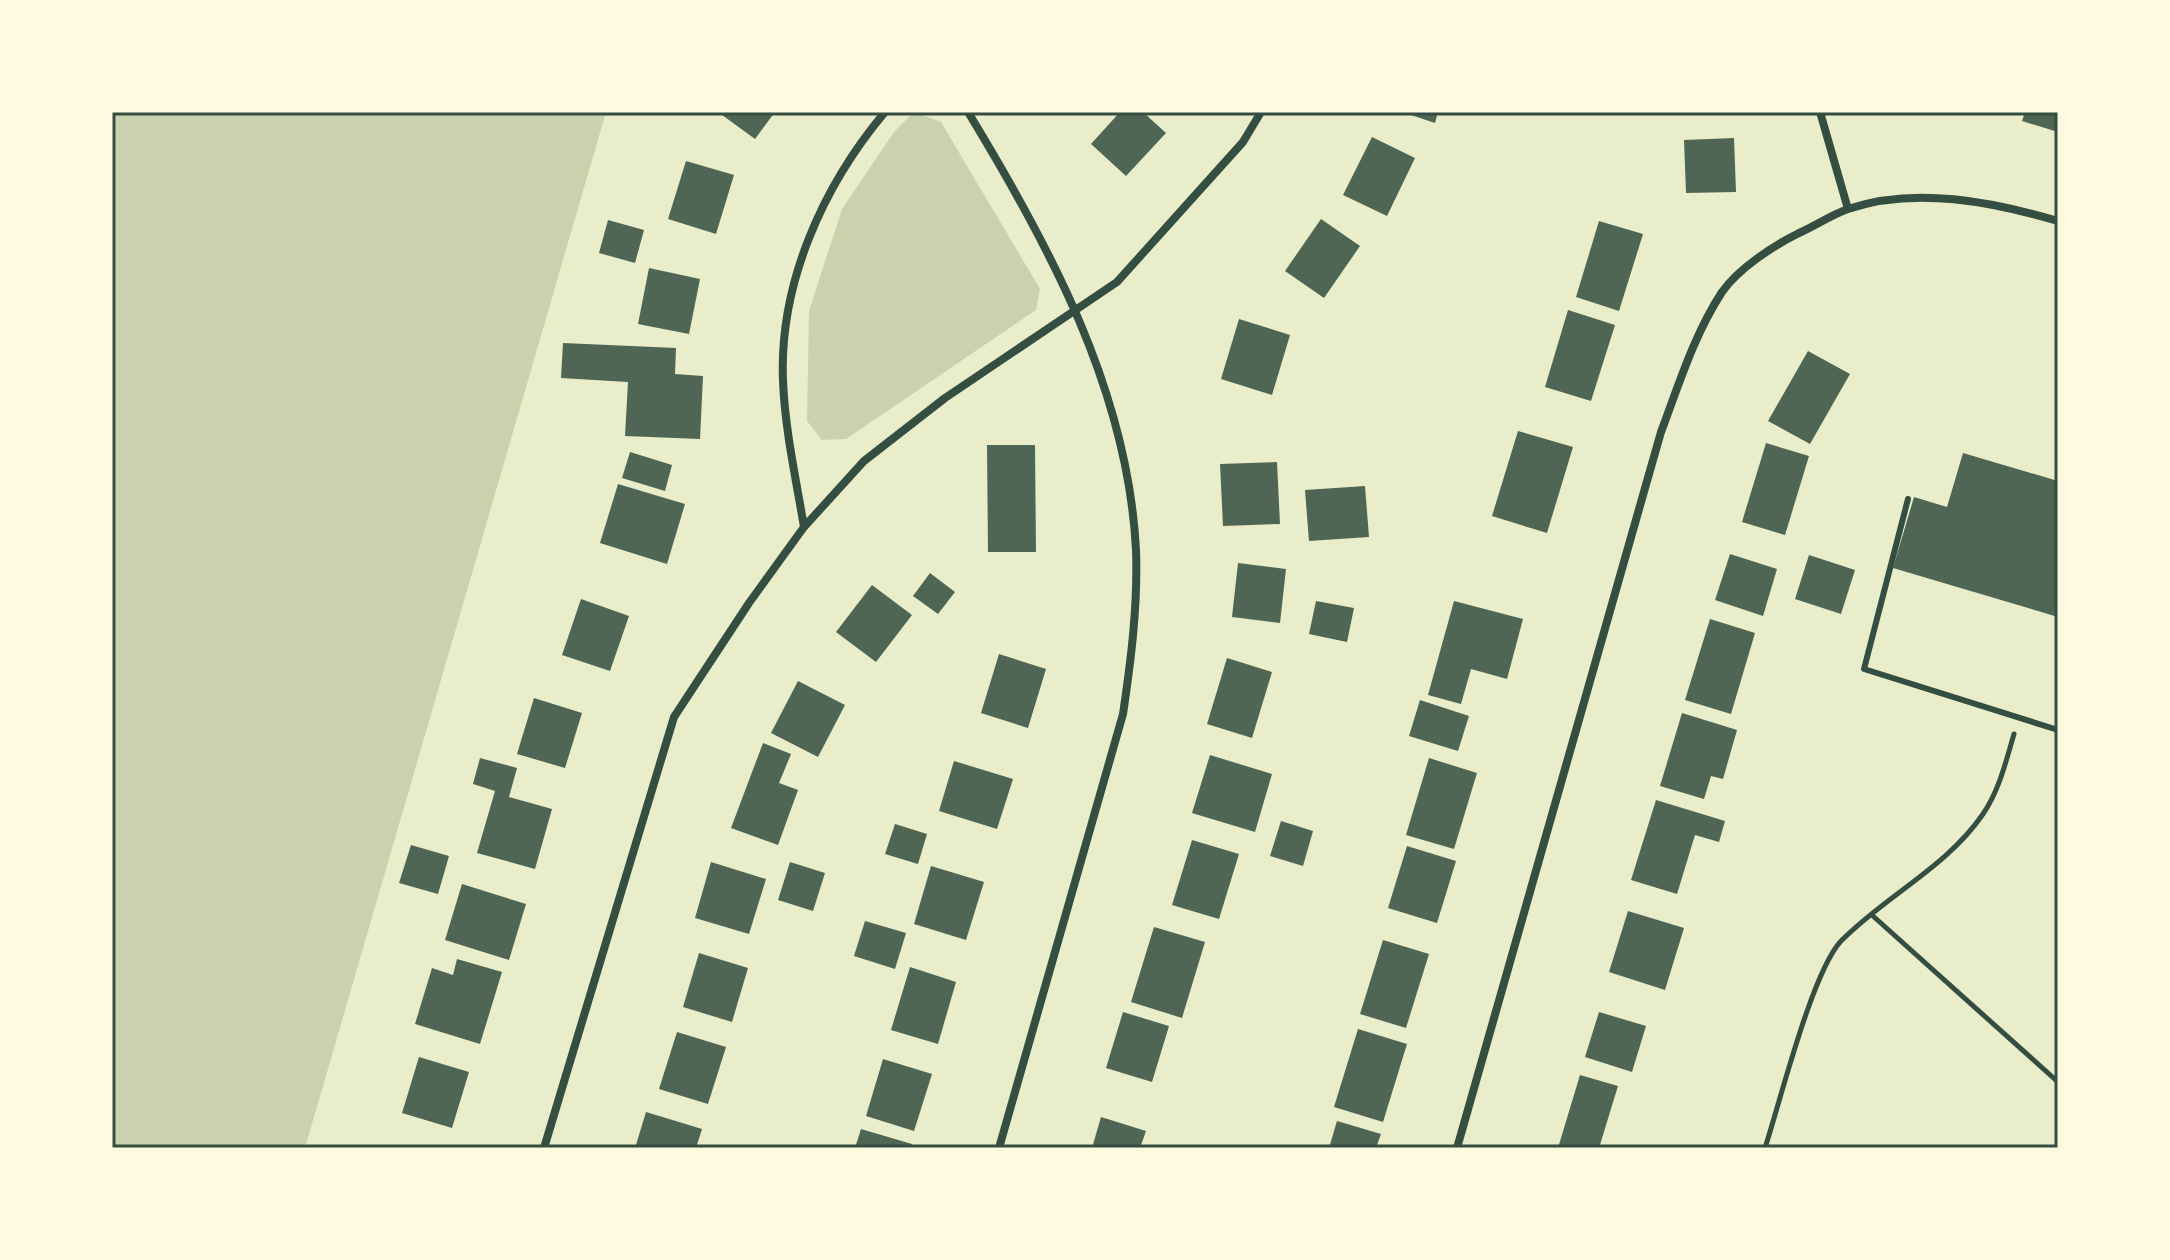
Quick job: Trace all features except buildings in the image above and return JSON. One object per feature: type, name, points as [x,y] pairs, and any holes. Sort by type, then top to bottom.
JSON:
[{"type":"street","points":[[804,527],[783,380],[787,312],[811,229],[854,149],[885,112]]},
{"type":"street","points":[[968,112],[1021,198],[1095,358],[1129,487],[1136,552],[1133,646],[1123,714],[999,1148]]},
{"type":"street","points":[[544,1148],[674,717],[804,527],[864,461],[945,398],[1117,282],[1243,142],[1261,112]]},
{"type":"street","points":[[1820,112],[1848,209]]},
{"type":"street","points":[[1457,1148],[1661,432],[1699,334],[1724,289],[1775,245],[1848,209],[1898,200],[1941,200],[2000,204],[2058,221]]},
{"type":"lane","points":[[1908,499],[1864,669],[2058,730]]},
{"type":"path","points":[[1765,1148],[1817,986],[1840,943],[1935,865],[1983,815],[2000,780],[2019,718]]},
{"type":"path","points":[[1873,916],[2058,1082]]},
{"type":"green space","points":[[112,112],[606,112],[305,1148],[112,1148]]},
{"type":"green space","points":[[914,112],[941,122],[1040,289],[1036,310],[846,439],[822,440],[807,421],[809,311],[842,209],[894,132]]}]
